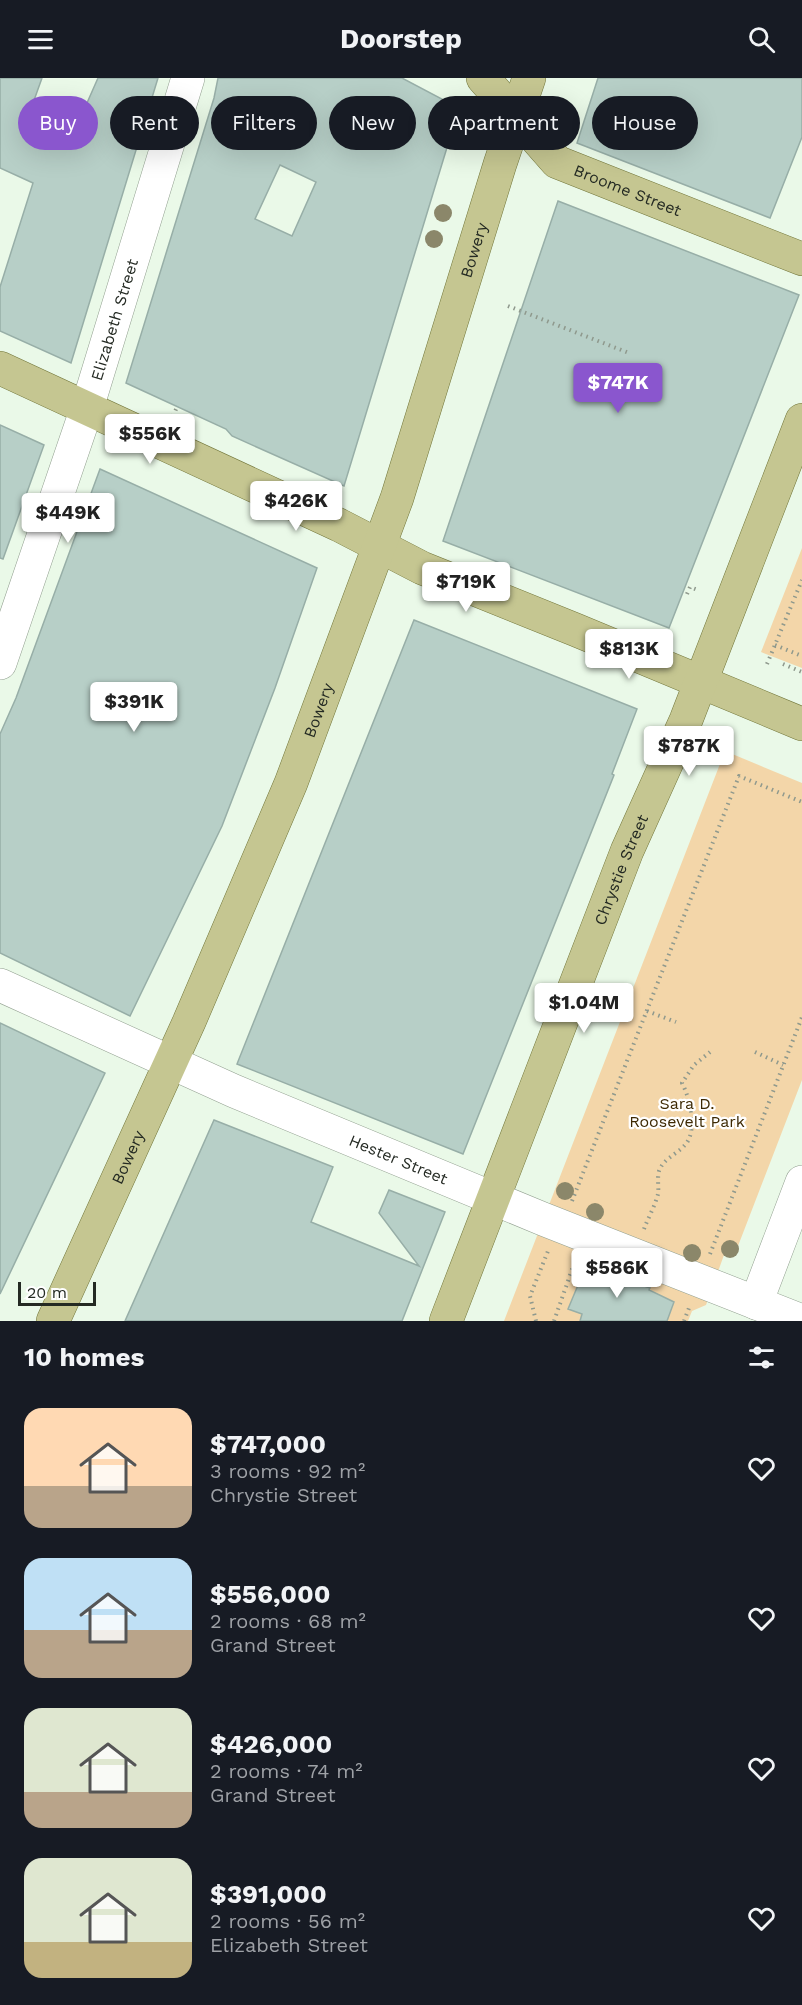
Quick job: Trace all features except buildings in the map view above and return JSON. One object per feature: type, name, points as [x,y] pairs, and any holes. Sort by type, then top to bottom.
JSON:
[{"type":"main road","name":"Broome Street","points":[[483,78],[499,96]]},
{"type":"main road","name":"Bowery","points":[[523,96],[529,78]]},
{"type":"main road","name":"Bowery","points":[[53,1321],[170,1063],[291,783],[397,498],[505,150]]},
{"type":"main road","name":"Broome Street","points":[[547,150],[557,162],[802,259]]},
{"type":"main road","points":[[0,368],[329,520],[422,568],[802,724]]},
{"type":"main road","name":"Chrystie Street","points":[[446,1321],[627,851],[679,738],[802,420]]},
{"type":"street","name":"Elizabeth Street","points":[[0,663],[87,408],[188,78]]},
{"type":"street","name":"Hester Street","points":[[0,985],[245,1096],[560,1226],[723,1288],[802,1321]]},
{"type":"street","points":[[756,1303],[802,1182]]},
{"type":"path","points":[[508,306],[629,352]]},
{"type":"path","points":[[172,419],[177,407]]},
{"type":"path","points":[[767,664],[802,579]]},
{"type":"path","points":[[687,594],[690,587],[698,590]]},
{"type":"path","points":[[775,645],[802,656]]},
{"type":"path","points":[[783,664],[801,674]]},
{"type":"path","points":[[536,1321],[530,1296],[647,1011],[739,776],[802,801]]},
{"type":"path","points":[[647,1011],[676,1022]]},
{"type":"path","points":[[700,1281],[802,1017]]},
{"type":"path","points":[[634,1255],[658,1194],[659,1169],[673,1153],[687,1143],[692,1116],[687,1092],[682,1083],[694,1065],[710,1052]]},
{"type":"path","points":[[755,1053],[783,1065]]},
{"type":"path","points":[[554,1321],[568,1281]]},
{"type":"green space","points":[[802,548],[802,668],[761,652]]},
{"type":"green space","name":"Sara D. Roosevelt Park","points":[[725,751],[802,783],[802,1080],[738,1246],[729,1241],[706,1305],[692,1311],[688,1321],[504,1321]]}]
